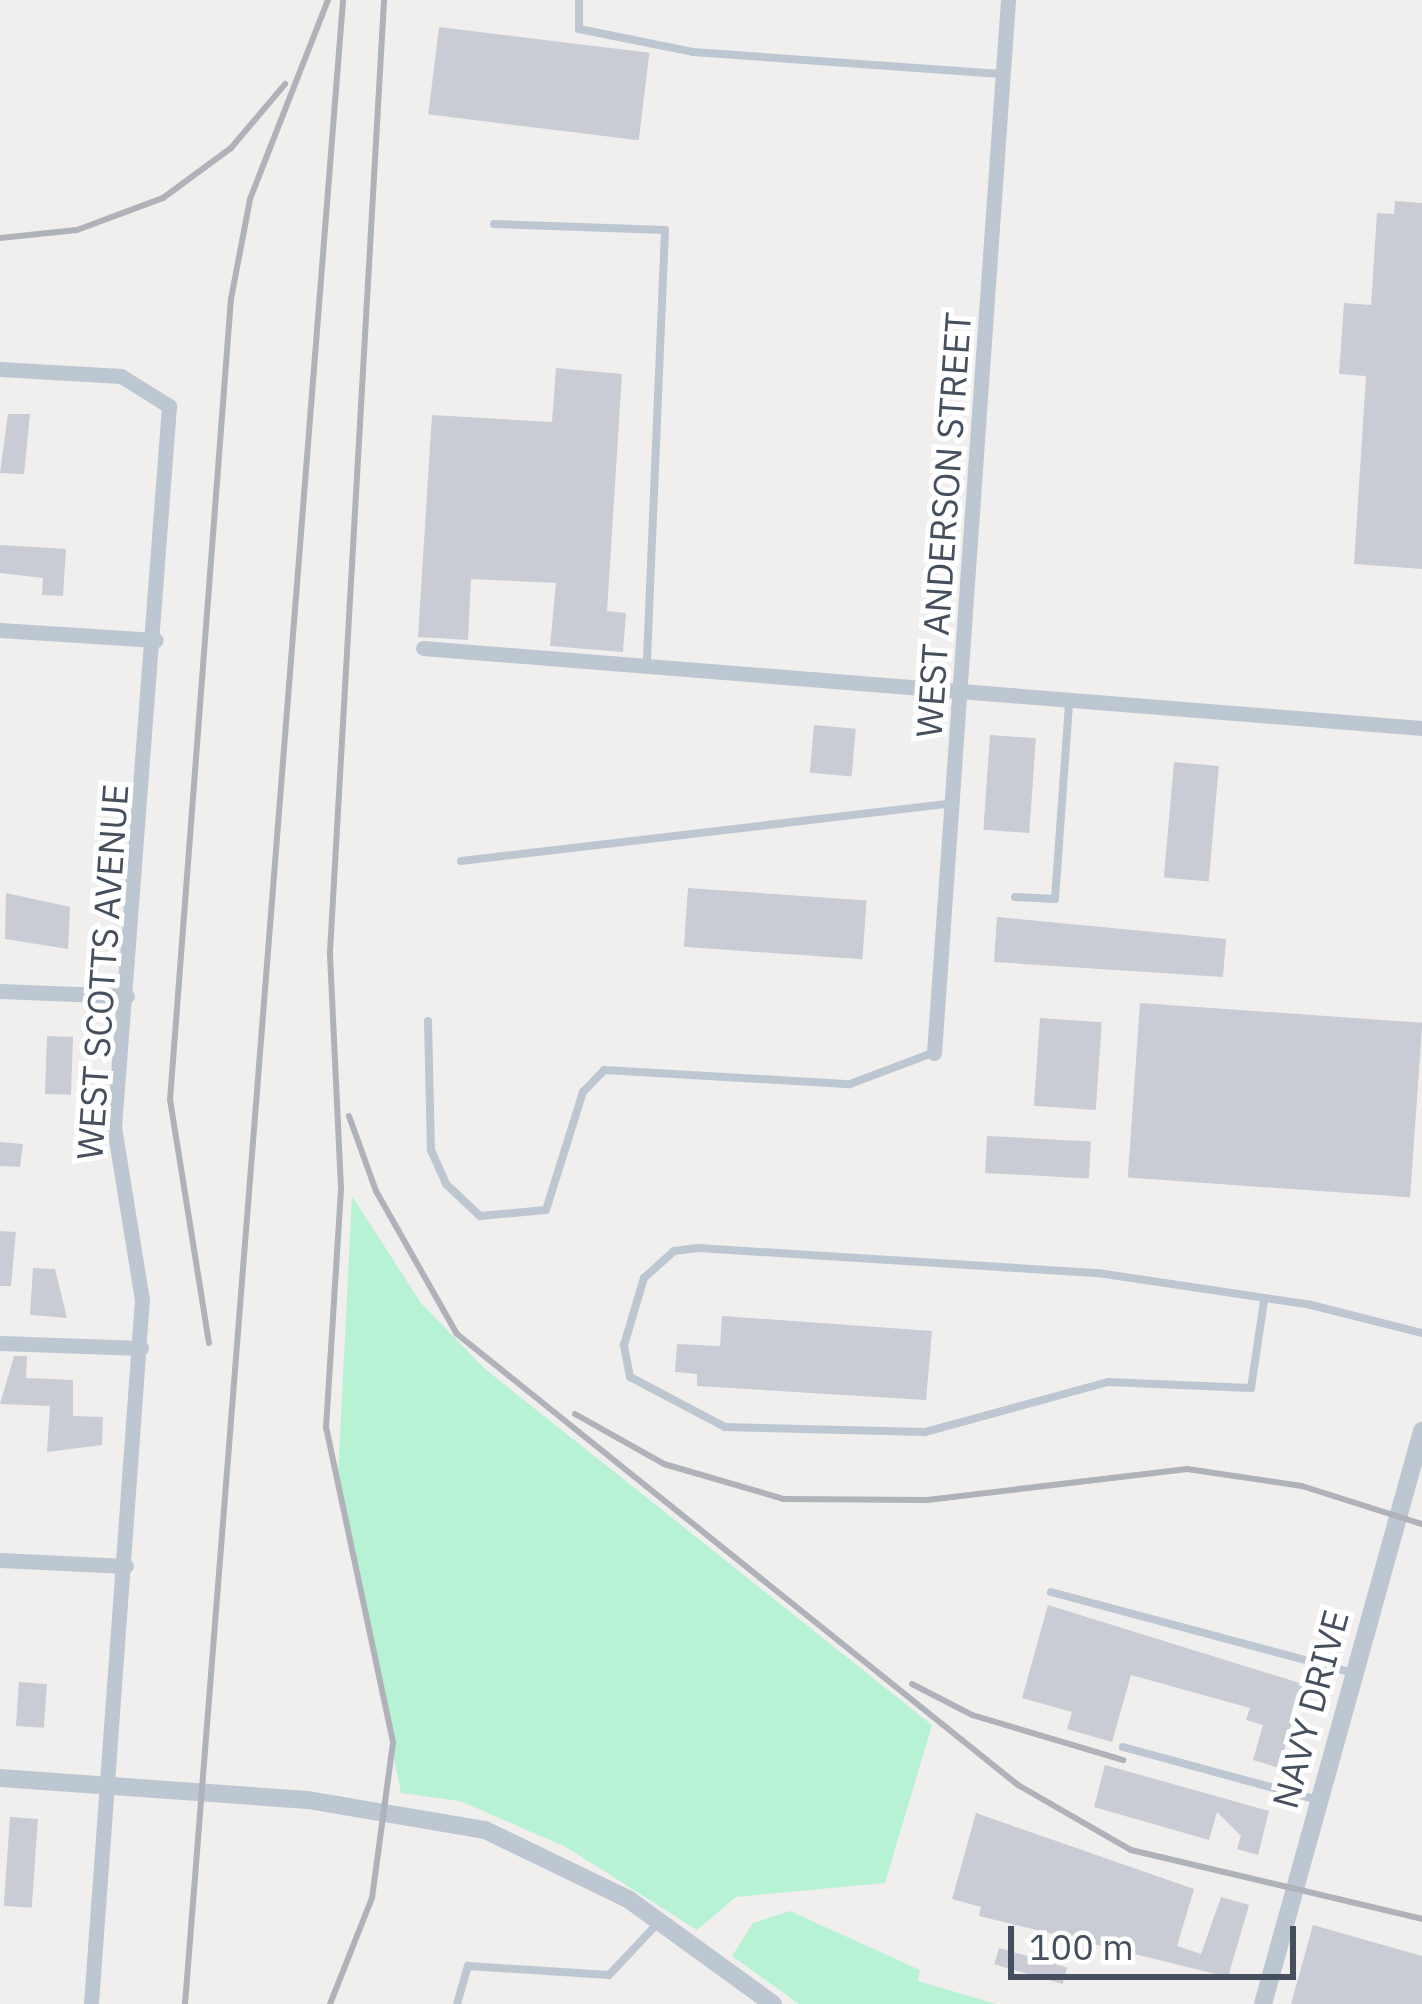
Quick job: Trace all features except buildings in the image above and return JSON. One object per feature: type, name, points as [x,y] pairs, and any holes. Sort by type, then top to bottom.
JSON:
[{"type":"street","name":"WEST ANDERSON STREET","points":[[934,1053],[1008,0]]},
{"type":"street","name":"WEST SCOTTS AVENUE","points":[[0,369],[148,383],[167,395],[170,418],[114,1161],[140,1263],[141,1348],[91,2004]]},
{"type":"street","points":[[0,630],[156,640]]},
{"type":"street","points":[[424,648],[1069,704],[1422,728]]},
{"type":"street","points":[[0,991],[127,996]]},
{"type":"street","points":[[0,1343],[141,1348]]},
{"type":"street","name":"NAVY DRIVE","points":[[1263,2004],[1422,1432]]},
{"type":"street","points":[[0,1559],[126,1566]]},
{"type":"street","points":[[0,1778],[110,1783],[484,1830],[660,1921],[773,2004]]},
{"type":"lane","points":[[579,0],[579,29],[693,52],[1003,74]]},
{"type":"lane","points":[[494,224],[665,230],[646,668]]},
{"type":"lane","points":[[1015,897],[1055,899],[1069,704]]},
{"type":"lane","points":[[461,861],[954,803]]},
{"type":"lane","points":[[428,1022],[430,1150],[446,1184],[480,1216],[546,1210],[583,1092],[604,1070],[850,1084],[934,1053]]},
{"type":"lane","points":[[1264,1301],[1251,1388],[1108,1382],[925,1432],[725,1427],[630,1377],[624,1345],[644,1278],[674,1251],[698,1248],[1097,1274],[1264,1301],[1422,1333]]},
{"type":"lane","points":[[1051,1592],[1354,1673]]},
{"type":"lane","points":[[1123,1747],[1319,1800]]},
{"type":"lane","points":[[457,2004],[468,1966],[609,1975],[660,1921]]},
{"type":"green space","points":[[352,1196],[421,1303],[484,1368],[932,1725],[885,1883],[736,1897],[697,1930],[566,1847],[460,1801],[401,1793],[338,1476]]},
{"type":"green space","points":[[790,1911],[920,1970],[918,1981],[996,2004],[799,2004],[732,1956],[753,1923]]},
{"type":"railway","points":[[209,1343],[170,1100],[231,299],[250,199],[328,0]]},
{"type":"railway","points":[[185,2004],[343,0]]},
{"type":"railway","points":[[330,2004],[372,1898],[393,1742],[326,1428],[341,1188],[330,952],[384,0]]},
{"type":"railway","points":[[0,238],[77,230],[163,198],[231,148],[285,84]]},
{"type":"railway","points":[[349,1116],[376,1191],[457,1334],[1018,1785],[1131,1850],[1422,1919]]},
{"type":"railway","points":[[575,1414],[664,1464],[784,1499],[927,1500],[1187,1469],[1302,1486],[1422,1524]]},
{"type":"railway","points":[[912,1684],[972,1715],[1123,1760]]}]
